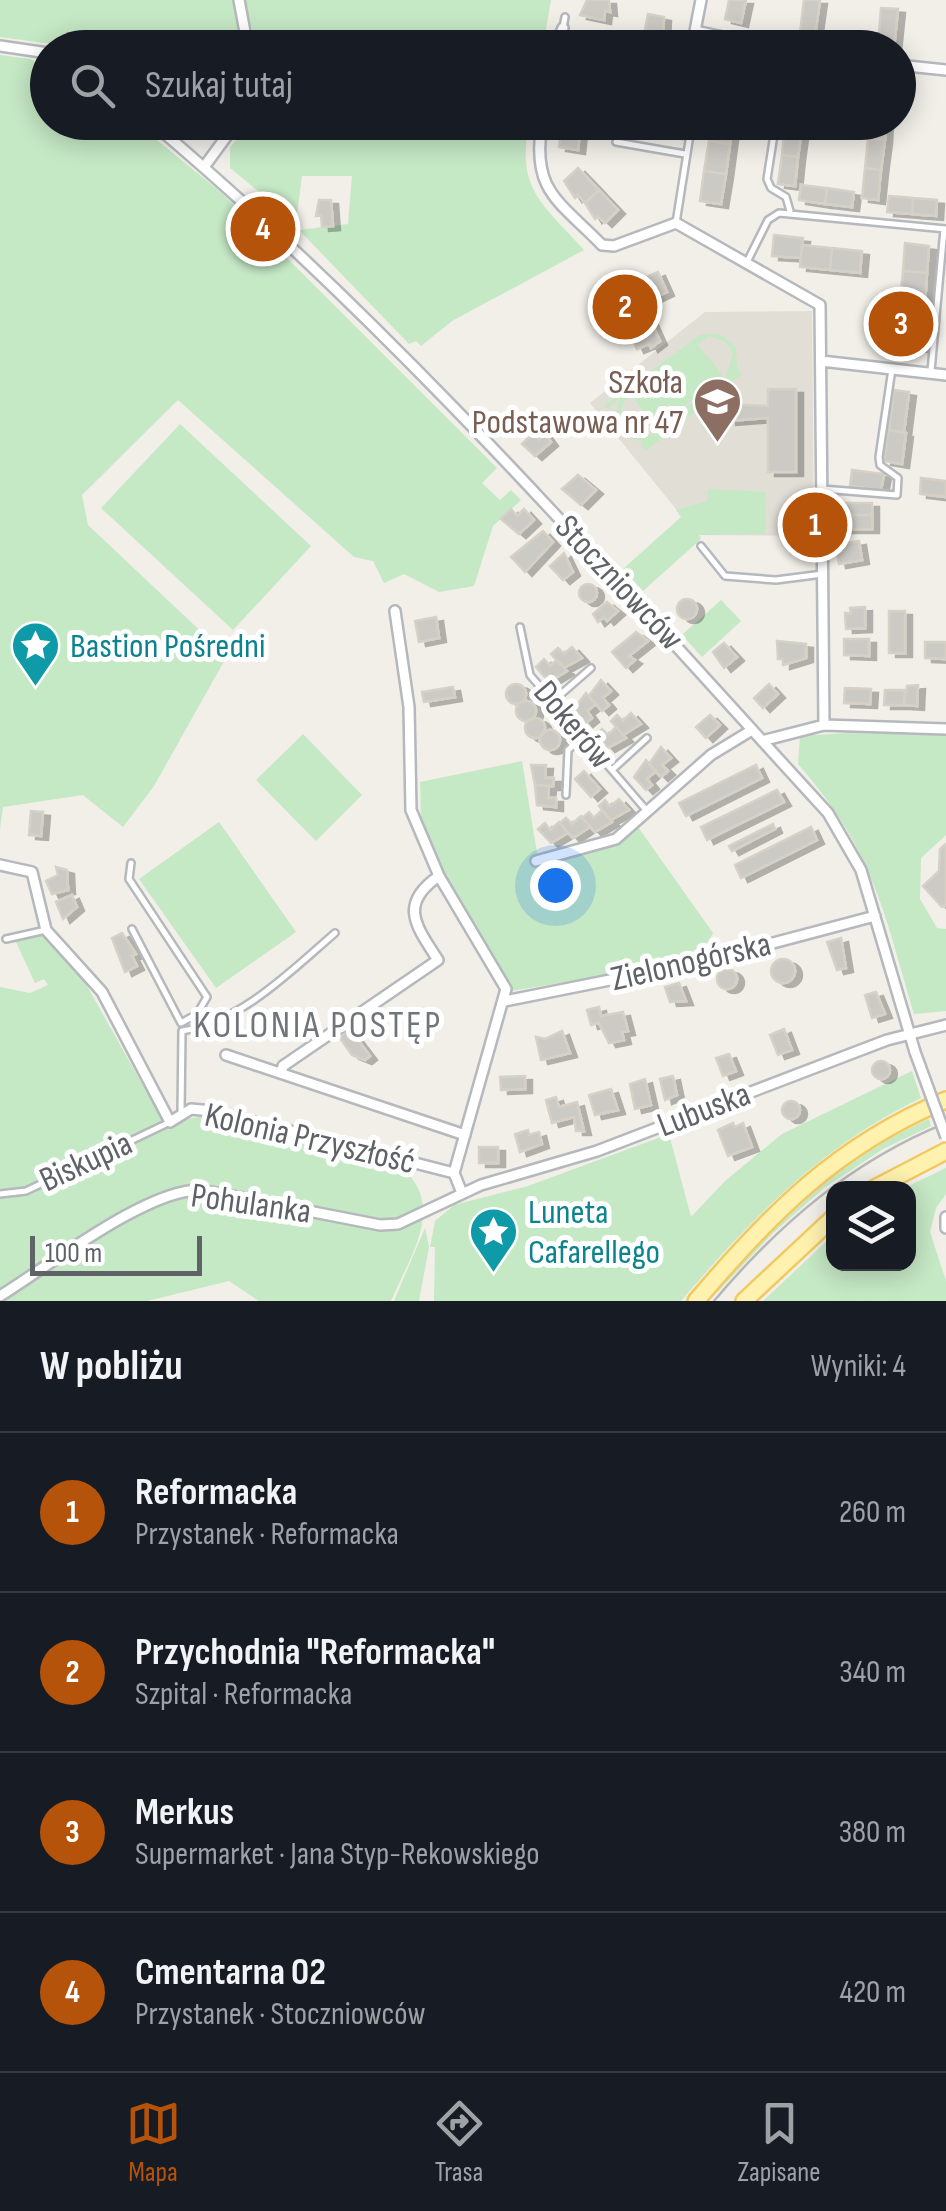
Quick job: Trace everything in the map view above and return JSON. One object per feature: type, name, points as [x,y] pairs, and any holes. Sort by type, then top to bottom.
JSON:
[{"type":"main road","points":[[696,1301],[752,1236],[813,1176],[867,1139],[946,1100]]},
{"type":"main road","points":[[888,1181],[946,1151]]},
{"type":"main road","points":[[744,1301],[826,1224]]},
{"type":"street","points":[[240,0],[245,30]]},
{"type":"street","points":[[694,30],[701,0]]},
{"type":"street","points":[[561,30],[564,22]]},
{"type":"street","points":[[0,46],[30,50]]},
{"type":"street","points":[[916,67],[946,70]]},
{"type":"street","name":"Stoczniowców","points":[[172,140],[280,233],[503,458],[847,839],[875,916],[908,1034],[946,1137]]},
{"type":"street","points":[[204,167],[224,140]]},
{"type":"street","points":[[540,140],[537,160],[541,179],[602,245],[614,246],[676,223],[817,300],[824,725]]},
{"type":"street","points":[[821,361],[946,375]]},
{"type":"street","points":[[395,611],[409,707],[408,795],[439,876],[504,981],[506,1001],[454,1173]]},
{"type":"street","points":[[762,741],[824,725],[946,729]]},
{"type":"street","points":[[536,861],[616,839],[711,755],[752,730]]},
{"type":"street","name":"Kolonia Przyszłość","points":[[0,865],[32,872],[46,930],[102,992],[170,1122],[191,1109],[212,1111],[454,1173],[462,1193]]},
{"type":"street","points":[[281,1074],[283,1066],[438,960],[414,924],[414,909],[420,889],[439,876]]},
{"type":"street","name":"Zielonogórska","points":[[506,1001],[706,960],[875,916]]},
{"type":"street","name":"Lubuska","points":[[462,1193],[597,1150],[908,1034],[946,1025]]},
{"type":"street","points":[[226,1055],[465,1134]]},
{"type":"street","name":"Pohulanka","points":[[0,1296],[81,1240],[189,1190],[380,1225],[398,1224],[462,1193]]},
{"type":"street","points":[[946,1217],[946,1228]]},
{"type":"lane","points":[[676,223],[688,140]]},
{"type":"lane","points":[[774,140],[768,180],[770,188],[786,198],[790,211]]},
{"type":"lane","points":[[616,142],[685,154]]},
{"type":"lane","points":[[747,262],[768,220],[790,211],[945,229],[931,374]]},
{"type":"lane","points":[[822,490],[897,495],[898,478],[880,465],[879,457],[892,368]]},
{"type":"lane","points":[[701,546],[726,576],[776,580],[823,574]]},
{"type":"lane","name":"Dokerów","points":[[520,627],[530,675],[647,812]]},
{"type":"lane","points":[[551,703],[591,668]]},
{"type":"lane","points":[[611,771],[647,738]]},
{"type":"lane","points":[[566,795],[568,750],[581,739]]},
{"type":"lane","points":[[131,863],[129,879],[208,997],[197,1014],[181,1022]]},
{"type":"lane","points":[[6,939],[46,930]]},
{"type":"lane","points":[[132,930],[181,1022],[181,1116]]},
{"type":"lane","points":[[182,1031],[204,1028],[275,986],[335,933]]},
{"type":"lane","name":"Biskupia","points":[[0,1194],[26,1190],[170,1122]]},
{"type":"shaded area","name":"Szkoła Podstawowa nr 47","points":[[812,311],[814,536],[697,535],[590,403],[705,312]]},
{"type":"green space","points":[[0,0],[234,0],[238,30],[30,30],[30,41],[0,37]]},
{"type":"green space","points":[[244,0],[551,0],[546,30],[252,30]]},
{"type":"green space","points":[[0,55],[30,59],[30,140],[157,140],[223,194],[497,468],[482,483],[500,500],[511,490],[521,500],[493,526],[474,586],[439,592],[404,574],[384,583],[373,561],[354,557],[178,400],[82,495],[88,525],[227,656],[154,786],[123,827],[83,795],[3,807],[0,829]]},
{"type":"green space","points":[[236,140],[527,140],[526,164],[536,194],[584,250],[452,321],[421,346],[416,341],[409,344],[299,230],[348,224],[352,176],[302,176],[296,222],[230,168],[230,147]]},
{"type":"green space","points":[[720,334],[736,347],[737,368],[742,374],[646,451],[641,445],[643,441],[628,436],[619,426],[621,397],[608,409],[604,406],[700,335]],"holes":[[[709,336],[726,342],[733,353],[726,377],[651,435],[639,437],[627,431],[620,414],[624,401]]]},
{"type":"green space","points":[[697,344],[723,375],[657,428],[632,397]]},
{"type":"green space","points":[[180,424],[311,546],[233,630],[101,508]]},
{"type":"green space","points":[[708,489],[765,492],[766,534],[699,535],[701,539],[643,591],[623,569],[681,517],[676,510],[707,501]]},
{"type":"green space","points":[[721,600],[741,621],[702,657],[682,635]]},
{"type":"green space","points":[[303,734],[362,795],[316,841],[256,780]]},
{"type":"green space","points":[[946,735],[946,835],[921,858],[920,899],[937,928],[946,929],[946,1011],[914,1014],[872,881],[843,824],[798,764],[800,736]]},
{"type":"green space","points":[[522,761],[539,865],[623,840],[638,827],[713,933],[703,952],[631,971],[511,991],[427,847],[422,829],[420,782]]},
{"type":"green space","points":[[219,822],[296,932],[216,988],[139,879]]},
{"type":"green space","points":[[42,933],[78,970],[168,1130],[187,1119],[210,1115],[410,1176],[423,1206],[422,1222],[419,1238],[391,1301],[259,1301],[229,1281],[147,1301],[0,1301],[0,987],[30,993],[48,985],[44,979],[35,983],[15,940]]},
{"type":"green space","points":[[912,1071],[921,1098],[851,1138],[790,1186],[681,1301],[434,1301],[435,1247],[430,1247],[435,1221],[454,1205],[528,1186],[669,1134],[691,1217],[725,1181],[782,1134]]},
{"type":"green space","points":[[929,1119],[931,1126],[828,1181],[865,1154]]},
{"type":"green space","points":[[946,1168],[946,1194],[936,1208],[930,1232],[946,1281],[946,1301],[763,1301],[826,1242],[826,1271],[916,1271],[916,1182]]},
{"type":"green space","points":[[826,1183],[709,1301],[757,1247]]},
{"type":"green space","points":[[425,1228],[429,1247],[419,1301],[394,1301]]},
{"type":"building","points":[[587,0],[609,0],[610,12],[605,11],[604,20],[580,15]]},
{"type":"building","points":[[729,0],[746,0],[741,23],[725,19]]},
{"type":"building","points":[[804,0],[820,0],[816,30],[800,30]]},
{"type":"building","points":[[881,8],[898,9],[896,30],[879,30]]},
{"type":"building","points":[[648,14],[664,17],[663,30],[645,30]]},
{"type":"building","points":[[560,140],[579,140],[578,150],[559,147]]},
{"type":"building","points":[[784,140],[800,140],[798,157],[782,155]]},
{"type":"building","points":[[868,140],[885,140],[881,170],[865,168]]},
{"type":"building","points":[[709,141],[730,144],[726,174],[704,171]]},
{"type":"building","points":[[782,155],[798,157],[795,186],[778,184]]},
{"type":"building","points":[[578,168],[599,190],[585,203],[578,195],[575,198],[564,181]]},
{"type":"building","points":[[865,168],[881,170],[878,200],[862,198]]},
{"type":"building","points":[[704,171],[726,174],[721,204],[700,201]]},
{"type":"building","points":[[801,185],[827,188],[825,204],[799,200]]},
{"type":"building","points":[[827,188],[854,192],[852,207],[825,204]]},
{"type":"building","points":[[599,190],[618,210],[605,223],[598,216],[595,219],[585,203]]},
{"type":"building","points":[[889,196],[913,198],[912,214],[887,212]]},
{"type":"building","points":[[913,198],[937,200],[936,216],[912,214]]},
{"type":"building","points":[[319,200],[331,200],[333,226],[322,227],[321,215],[316,216]]},
{"type":"building","points":[[774,235],[803,238],[801,258],[772,256]]},
{"type":"building","points":[[905,243],[929,246],[927,273],[903,271]]},
{"type":"building","points":[[802,245],[832,248],[830,270],[800,267]]},
{"type":"building","points":[[832,248],[862,251],[860,273],[830,270]]},
{"type":"building","points":[[903,271],[927,273],[925,304],[900,302]]},
{"type":"building","points":[[658,272],[667,292],[643,303],[660,341],[651,348],[649,344],[637,349],[621,312],[609,317],[600,297]]},
{"type":"building","points":[[881,300],[925,304],[921,348],[878,344]]},
{"type":"building","points":[[768,389],[796,389],[796,472],[768,472],[768,418],[729,421],[729,404],[768,406]]},
{"type":"building","points":[[894,390],[909,392],[904,432],[889,430]]},
{"type":"building","points":[[888,430],[906,433],[902,464],[884,461]]},
{"type":"building","points":[[533,433],[539,440],[545,434],[551,442],[535,456],[522,444]]},
{"type":"building","points":[[852,470],[884,474],[881,490],[850,486]]},
{"type":"building","points":[[578,475],[596,490],[581,505],[562,489]]},
{"type":"building","points":[[921,478],[946,481],[946,497],[920,494]]},
{"type":"building","points":[[844,503],[872,503],[872,515],[844,515]]},
{"type":"building","points":[[511,509],[517,516],[524,509],[534,520],[519,534],[501,519]]},
{"type":"building","points":[[844,515],[872,515],[872,529],[844,529]]},
{"type":"building","points":[[543,531],[553,542],[525,572],[511,557]]},
{"type":"building","points":[[859,541],[862,560],[839,564],[835,545]]},
{"type":"building","points":[[564,553],[573,572],[563,580],[550,566]]},
{"type":"building","points":[[588,584],[595,586],[595,600],[588,602],[581,600],[579,593],[581,586]]},
{"type":"building","points":[[683,599],[691,599],[697,609],[691,619],[683,619],[677,613],[677,605]]},
{"type":"building","points":[[607,602],[618,611],[607,621],[604,617],[598,622],[593,614]]},
{"type":"building","points":[[865,607],[865,628],[846,629],[845,613],[851,613],[850,608]]},
{"type":"building","points":[[889,611],[905,611],[905,653],[889,653]]},
{"type":"building","points":[[436,617],[439,638],[419,642],[415,621]]},
{"type":"building","points":[[636,632],[648,641],[629,656],[635,660],[626,668],[612,652]]},
{"type":"building","points":[[844,639],[869,639],[869,656],[844,655]]},
{"type":"building","points":[[777,641],[806,644],[806,658],[783,665],[783,659],[778,659]]},
{"type":"building","points":[[925,642],[946,642],[946,659],[925,658]]},
{"type":"building","points":[[724,643],[737,657],[724,668],[713,652]]},
{"type":"building","points":[[572,647],[582,658],[564,668],[551,654],[558,648],[564,654]]},
{"type":"building","points":[[544,659],[550,666],[557,660],[567,671],[549,682],[536,667]]},
{"type":"building","points":[[601,680],[611,691],[603,698],[609,705],[602,711],[589,696]]},
{"type":"building","points":[[512,684],[520,684],[526,694],[520,704],[512,704],[506,698],[506,690]]},
{"type":"building","points":[[769,684],[778,694],[763,708],[754,698]]},
{"type":"building","points":[[918,685],[917,706],[904,705],[907,686]]},
{"type":"building","points":[[453,687],[455,697],[424,702],[422,692]]},
{"type":"building","points":[[845,688],[871,689],[870,704],[844,703]]},
{"type":"building","points":[[885,690],[905,690],[904,705],[884,705]]},
{"type":"building","points":[[586,693],[596,704],[587,711],[592,718],[586,723],[574,709]]},
{"type":"building","points":[[526,701],[536,711],[526,721],[516,711]]},
{"type":"building","points":[[631,713],[641,724],[623,735],[611,721],[617,715],[623,721]]},
{"type":"building","points":[[710,715],[720,725],[706,738],[696,727]]},
{"type":"building","points":[[535,718],[545,728],[535,738],[525,728]]},
{"type":"building","points":[[616,727],[626,738],[608,748],[596,735],[602,729],[608,735]]},
{"type":"building","points":[[550,730],[560,740],[550,750],[540,740]]},
{"type":"building","points":[[661,747],[671,758],[662,765],[668,771],[661,777],[649,764]]},
{"type":"building","points":[[646,760],[656,771],[647,779],[652,785],[646,790],[634,777]]},
{"type":"building","points":[[531,765],[546,765],[545,778],[554,778],[553,786],[535,785]]},
{"type":"building","points":[[756,765],[762,778],[686,816],[679,803]]},
{"type":"building","points":[[584,771],[600,789],[591,797],[575,779]]},
{"type":"building","points":[[535,785],[549,786],[548,798],[556,798],[556,807],[537,805]]},
{"type":"building","points":[[777,790],[784,802],[707,840],[701,827]]},
{"type":"building","points":[[619,799],[629,810],[611,820],[599,806],[605,800],[610,807]]},
{"type":"building","points":[[602,810],[612,822],[595,832],[582,818],[589,812],[594,818]]},
{"type":"building","points":[[31,811],[43,812],[41,836],[29,835]]},
{"type":"building","points":[[581,816],[590,827],[573,838],[560,823],[566,818],[572,824]]},
{"type":"building","points":[[559,822],[568,833],[551,843],[538,829],[545,823],[550,830]]},
{"type":"building","points":[[773,824],[775,829],[732,851],[729,846]]},
{"type":"building","points":[[811,827],[817,840],[741,878],[735,865]]},
{"type":"building","points":[[946,844],[946,905],[942,907],[923,886],[939,871],[940,849]]},
{"type":"building","points":[[56,867],[67,870],[68,890],[52,894],[46,881],[58,875]]},
{"type":"building","points":[[72,895],[77,907],[63,919],[56,902]]},
{"type":"building","points":[[122,933],[136,954],[132,956],[137,966],[125,972],[112,938]]},
{"type":"building","points":[[841,938],[846,968],[837,970],[827,942]]},
{"type":"building","points":[[783,959],[795,971],[783,983],[771,971]]},
{"type":"building","points":[[727,969],[737,979],[727,989],[717,979]]},
{"type":"building","points":[[679,983],[686,1001],[670,1002],[665,987]]},
{"type":"building","points":[[876,992],[885,1014],[872,1018],[865,995]]},
{"type":"building","points":[[599,1007],[601,1016],[623,1012],[628,1031],[622,1032],[624,1040],[609,1043],[599,1023],[591,1025],[587,1010]]},
{"type":"building","points":[[784,1029],[792,1050],[778,1055],[770,1035]]},
{"type":"building","points":[[345,1030],[351,1031],[370,1056],[365,1060],[352,1055],[340,1038]]},
{"type":"building","points":[[562,1031],[570,1053],[541,1060],[536,1037],[545,1039]]},
{"type":"building","points":[[729,1054],[736,1071],[723,1076],[716,1058]]},
{"type":"building","points":[[881,1061],[890,1070],[881,1079],[872,1070]]},
{"type":"building","points":[[525,1076],[525,1089],[501,1090],[500,1077]]},
{"type":"building","points":[[673,1076],[677,1095],[665,1100],[660,1079]]},
{"type":"building","points":[[645,1079],[651,1105],[635,1109],[630,1084]]},
{"type":"building","points":[[611,1089],[618,1110],[595,1115],[589,1095]]},
{"type":"building","points":[[556,1097],[559,1107],[577,1102],[584,1131],[576,1131],[574,1117],[552,1123],[546,1100]]},
{"type":"building","points":[[791,1101],[800,1110],[791,1119],[782,1110]]},
{"type":"building","points":[[733,1123],[735,1127],[743,1123],[752,1147],[728,1156],[718,1130]]},
{"type":"building","points":[[528,1130],[529,1135],[539,1132],[542,1144],[520,1152],[515,1134]]},
{"type":"building","points":[[479,1147],[498,1147],[498,1163],[479,1163]]},
{"type":"tram line","points":[[714,1301],[764,1246],[819,1197],[879,1156],[946,1123]]},
{"type":"place","name":"Cmentarna 02","points":[[263,229]]},
{"type":"place","name":"Przychodnia \"Reformacka\"","points":[[625,307]]},
{"type":"place","name":"Merkus","points":[[901,324]]},
{"type":"place","name":"Szkoła Podstawowa nr 47","points":[[718,444]]},
{"type":"place","name":"Reformacka","points":[[815,525]]},
{"type":"place","name":"Bastion Pośredni","points":[[35,688]]},
{"type":"place","name":"Luneta Cafarellego","points":[[493,1274]]},
{"type":"district","name":"KOLONIA POSTĘP","points":[[318,1025]]}]
